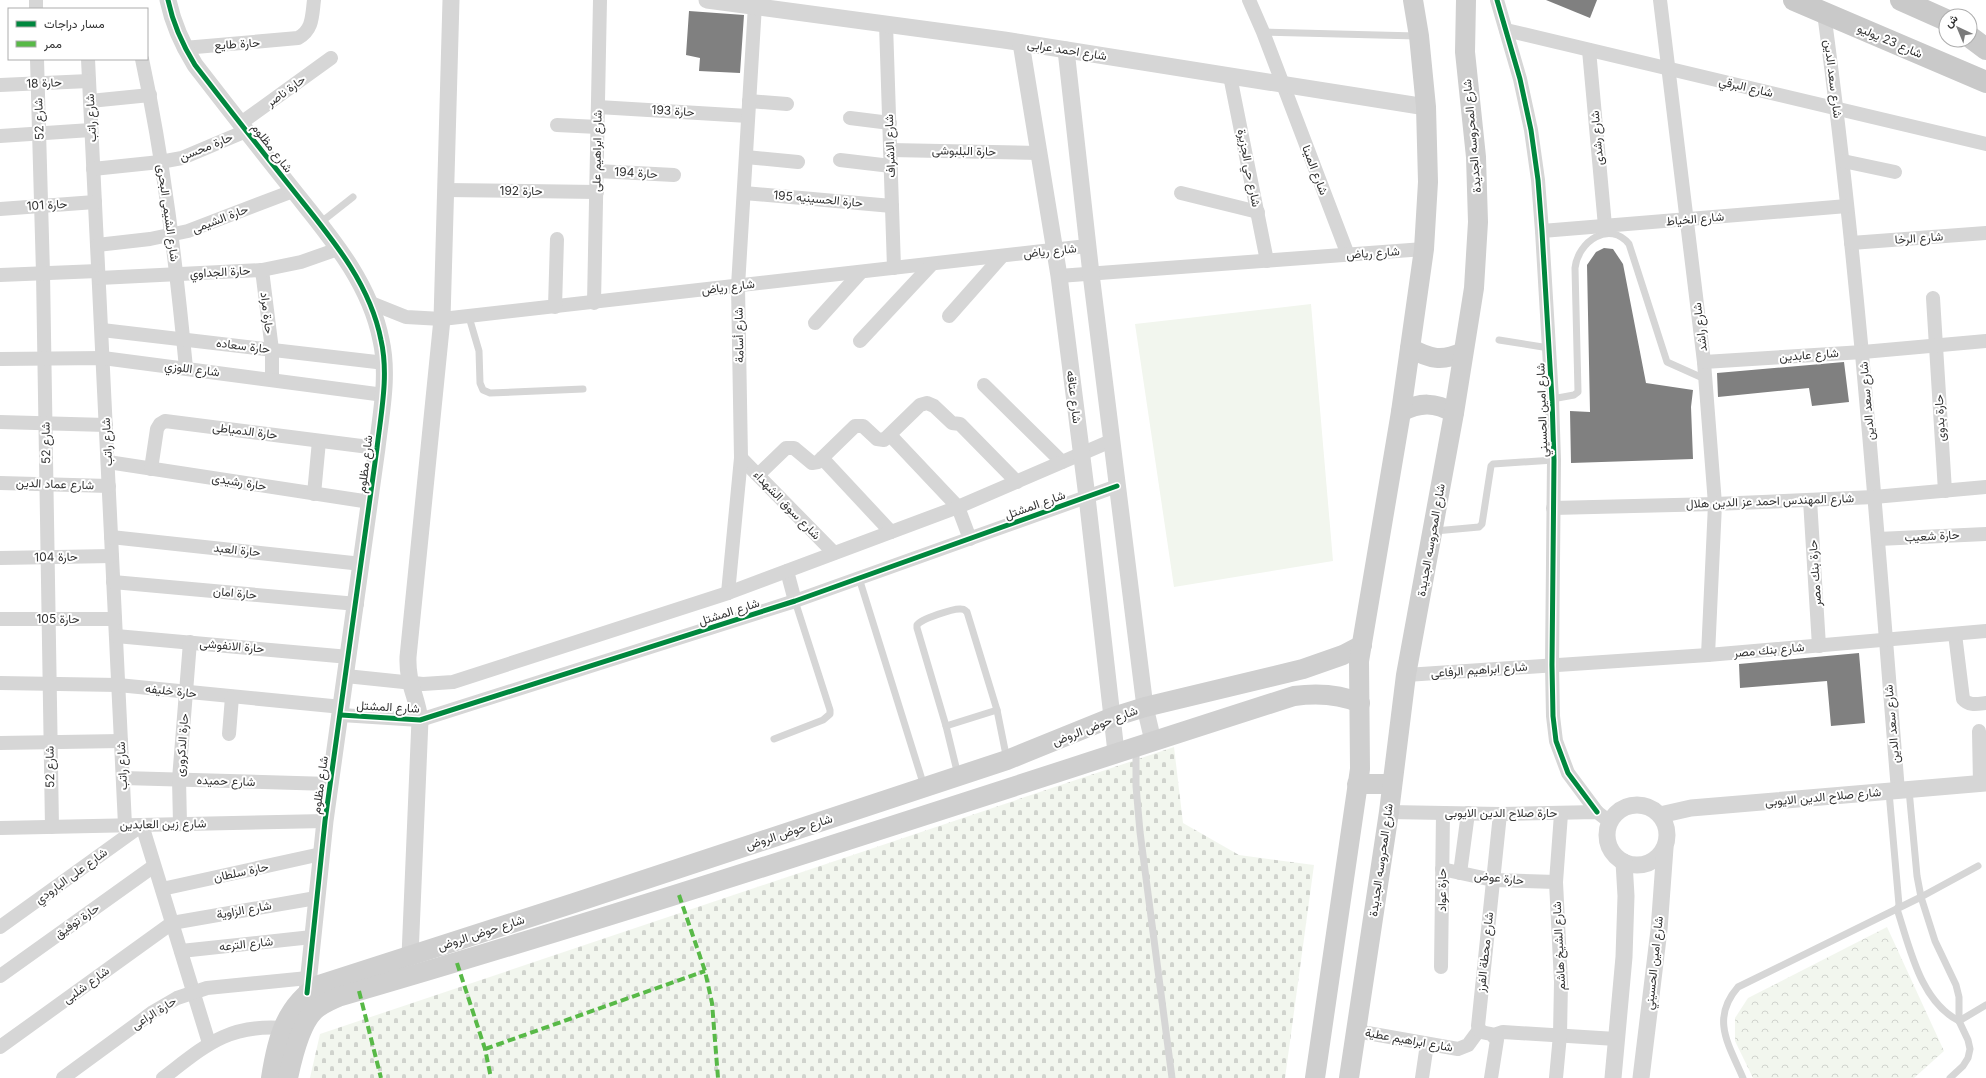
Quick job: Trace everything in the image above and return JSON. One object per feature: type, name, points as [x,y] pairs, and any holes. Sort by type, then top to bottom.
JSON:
[{"type":"main road","points":[[1315,1078],[1357,784],[1361,745],[1358,678],[1362,645],[1400,412],[1424,249],[1428,182],[1426,107],[1420,36],[1413,0]]},
{"type":"main road","name":"شارع المحروسه الجديدة","points":[[1349,1078],[1389,812],[1406,675],[1454,413],[1474,288],[1478,222],[1476,157],[1465,52],[1466,0]]},
{"type":"main road","name":"شارع 23 يوليو","points":[[1794,0],[1986,82]]},
{"type":"main road","points":[[1901,0],[1938,12]]},
{"type":"main road","points":[[1410,348],[1423,355],[1437,359],[1451,358],[1464,352]]},
{"type":"main road","points":[[1400,412],[1413,405],[1427,403],[1441,406],[1454,413]]},
{"type":"main road","name":"شارع حوض الروض","points":[[274,1078],[278,1044],[283,1028],[296,1003],[308,985],[333,980],[410,956],[1007,760],[1113,717],[1145,707],[1303,668],[1343,655],[1362,645]]},
{"type":"main road","name":"شارع حوض الروض","points":[[274,1078],[313,1012],[325,1003],[581,925],[1294,696],[1309,694],[1345,697],[1360,703]]},
{"type":"main road","points":[[1357,784],[1392,784]]},
{"type":"main road","points":[[574,903],[581,925]]},
{"type":"main road","points":[[490,930],[494,952]]},
{"type":"street","name":"شارع مظلوم","points":[[168,0],[172,19],[184,48],[195,65],[351,266],[371,303],[379,328],[384,363],[384,395],[357,604],[325,821],[308,985]]},
{"type":"street","name":"حارة طايع","points":[[184,48],[290,40],[298,38],[305,34],[309,28],[314,0]]},
{"type":"street","points":[[410,956],[420,720],[419,711],[409,681],[408,657],[442,319],[451,0]]},
{"type":"street","name":"شارع ابراهيم على","points":[[594,303],[600,0]]},
{"type":"street","name":"شارع احمد عرابى","points":[[707,0],[748,3],[1021,43],[1426,107]]},
{"type":"street","name":"شارع المينا","points":[[1249,0],[1263,32],[1348,255]]},
{"type":"street","name":"شارع امين الحسيني","points":[[1497,0],[1520,79],[1538,180],[1552,399],[1554,460],[1552,665],[1553,716],[1556,741],[1570,777],[1604,817]]},
{"type":"street","name":"شارع راشد","points":[[1660,0],[1704,362],[1715,504],[1708,655]]},
{"type":"street","name":"شارع أسامة","points":[[728,593],[735,533],[741,458],[738,286],[749,101],[748,3]]},
{"type":"street","name":"شارع سعد الدين","points":[[1824,13],[1837,108],[1863,352],[1898,791]]},
{"type":"street","name":"شارع الاشراف","points":[[886,24],[894,268]]},
{"type":"street","name":"شارع البرقي","points":[[1506,30],[1986,144]]},
{"type":"street","name":"شارع عتاقه","points":[[1021,43],[1059,276],[1082,454],[1116,752]]},
{"type":"street","points":[[1066,50],[1090,274],[1145,707],[1145,744]]},
{"type":"street","name":"شارع رشدى","points":[[1589,50],[1605,226]]},
{"type":"street","name":"حارة ناصر","points":[[244,127],[331,58]]},
{"type":"street","name":"شارع 52","points":[[37,60],[44,273],[52,827]]},
{"type":"street","name":"شارع راتب","points":[[88,60],[125,825]]},
{"type":"street","name":"شارع الشيمى البحرى","points":[[142,60],[150,95],[172,235],[186,368]]},
{"type":"street","name":"شارع حي الجزيرة","points":[[1230,76],[1267,261]]},
{"type":"street","name":"حارة 18","points":[[0,85],[89,81]]},
{"type":"street","points":[[90,101],[150,95]]},
{"type":"street","points":[[749,101],[787,104]]},
{"type":"street","name":"حارة 193","points":[[598,107],[748,116]]},
{"type":"street","points":[[850,118],[890,123]]},
{"type":"street","points":[[557,125],[598,127]]},
{"type":"street","name":"حارة محسن","points":[[93,170],[182,158],[244,127]]},
{"type":"street","points":[[0,136],[91,130]]},
{"type":"street","name":"حارة البلبوشى","points":[[890,150],[1039,153]]},
{"type":"street","points":[[746,157],[798,162]]},
{"type":"street","points":[[840,160],[891,166]]},
{"type":"street","points":[[1843,161],[1895,172]]},
{"type":"street","name":"حارة 194","points":[[597,171],[674,175]]},
{"type":"street","name":"حارة 192","points":[[445,190],[597,192]]},
{"type":"street","name":"حارة الشيمى","points":[[97,245],[172,235],[188,231],[293,191]]},
{"type":"street","name":"حارة الحسينيه 195","points":[[744,193],[892,206]]},
{"type":"street","points":[[1181,193],[1258,212]]},
{"type":"street","name":"حارة 101","points":[[0,209],[95,202]]},
{"type":"street","name":"شارع الخياط","points":[[1542,231],[1847,206]]},
{"type":"street","name":"شارع الرخا","points":[[1851,243],[1986,233]]},
{"type":"street","points":[[555,307],[557,239]]},
{"type":"street","name":"شارع رياض","points":[[371,303],[406,317],[442,319],[1088,246]]},
{"type":"street","name":"حارة الجداوي","points":[[0,275],[44,273],[176,275],[262,270],[301,262],[338,249]]},
{"type":"street","name":"شارع رياض","points":[[1059,276],[1424,249]]},
{"type":"street","points":[[949,316],[1002,256]]},
{"type":"street","points":[[860,341],[932,264]]},
{"type":"street","name":"حارة مراد","points":[[262,270],[272,350],[272,380]]},
{"type":"street","points":[[815,323],[861,272]]},
{"type":"street","name":"حارة بدوى","points":[[1933,298],[1944,490]]},
{"type":"street","name":"حارة سعاده","points":[[102,330],[384,363]]},
{"type":"street","name":"شارع عابدين","points":[[1704,362],[1863,352],[1986,341]]},
{"type":"street","name":"شارع اللوزي","points":[[0,359],[103,358],[384,395]]},
{"type":"street","points":[[984,385],[1062,462]]},
{"type":"street","points":[[758,475],[786,448],[794,448],[812,463],[818,462],[855,426],[863,426],[881,440],[890,435],[920,405],[931,404],[952,423],[960,424],[1017,482]]},
{"type":"street","name":"حارة الدمياطى","points":[[151,468],[157,429],[160,424],[165,421],[377,448]]},
{"type":"street","points":[[0,422],[106,425]]},
{"type":"street","points":[[890,435],[958,507],[970,539]]},
{"type":"street","points":[[314,494],[319,441]]},
{"type":"street","name":"شارع المشتل","points":[[346,676],[409,681],[423,684],[453,682],[728,593],[958,507],[1111,441]]},
{"type":"street","name":"شارع سوق الشهداء","points":[[741,458],[834,553]]},
{"type":"street","points":[[822,458],[891,532]]},
{"type":"street","name":"حارة رشيدى","points":[[108,462],[370,502]]},
{"type":"street","name":"شارع عماد الدين","points":[[0,482],[109,486]]},
{"type":"street","name":"شارع المشتل","points":[[341,711],[420,720],[795,601],[1117,486]]},
{"type":"street","name":"شارع المهندس احمد عز الدين هلال","points":[[1553,508],[1715,504],[1874,497],[1986,487]]},
{"type":"street","name":"حارة بنك مصر","points":[[1810,500],[1819,646]]},
{"type":"street","name":"حارة شعيب","points":[[1878,539],[1986,534]]},
{"type":"street","name":"حارة العبد","points":[[111,537],[362,564]]},
{"type":"street","name":"حارة 104","points":[[0,558],[112,556]]},
{"type":"street","points":[[787,571],[795,601]]},
{"type":"street","name":"حارة امان","points":[[114,582],[357,604]]},
{"type":"street","name":"حارة 105","points":[[0,619],[115,619]]},
{"type":"street","name":"شارع بنك مصر","points":[[1552,665],[1708,655],[1986,632]]},
{"type":"street","points":[[1955,634],[1963,699],[1966,703],[1986,703]]},
{"type":"street","name":"حارة الانفوشى","points":[[116,636],[349,657]]},
{"type":"street","name":"حارة الدكرورى","points":[[180,824],[179,779],[190,642]]},
{"type":"street","name":"شارع ابراهيم الرفاعى","points":[[1406,675],[1552,665]]},
{"type":"street","name":"حارة خليفه","points":[[0,683],[118,685],[232,697],[341,711]]},
{"type":"street","points":[[229,734],[232,697]]},
{"type":"street","points":[[1979,731],[1983,783]]},
{"type":"street","points":[[0,743],[121,741]]},
{"type":"street","name":"شارع حميده","points":[[122,778],[330,784]]},
{"type":"street","name":"شارع صلاح الدين الايوبى","points":[[1660,815],[1691,808],[1983,783]]},
{"type":"street","points":[[1639,805],[1650,808],[1660,815],[1666,825],[1667,837],[1664,848],[1658,858],[1647,864],[1636,865],[1624,862],[1615,856],[1609,846],[1604,817],[1617,813],[1627,807],[1639,805]]},
{"type":"street","name":"حارة صلاح الدين الايوبى","points":[[1389,812],[1561,814],[1604,817]]},
{"type":"street","name":"حارة عواد","points":[[1442,967],[1443,813]]},
{"type":"street","points":[[1460,873],[1468,813]]},
{"type":"street","name":"شارع محطة الفرز","points":[[1479,1030],[1478,1026],[1500,814]]},
{"type":"street","name":"شارع الشيخ هاشم","points":[[1556,1078],[1560,1035],[1561,982],[1556,882],[1561,814]]},
{"type":"street","name":"شارع زين العابدين","points":[[0,828],[325,821]]},
{"type":"street","points":[[142,825],[209,1043]]},
{"type":"street","name":"شارع على البارودي","points":[[0,927],[142,825]]},
{"type":"street","name":"شارع امين الحسيني","points":[[1641,1078],[1659,930],[1664,848]]},
{"type":"street","name":"حارة سلطان","points":[[162,890],[321,854]]},
{"type":"street","points":[[1613,1078],[1624,957],[1626,896],[1624,862]]},
{"type":"street","name":"حارة توفيق","points":[[0,976],[154,866]]},
{"type":"street","name":"حارة عوض","points":[[1442,869],[1493,880],[1556,882]]},
{"type":"street","name":"شارع الزاوية","points":[[172,923],[316,898]]},
{"type":"street","name":"شارع شلبى","points":[[0,1047],[172,923]]},
{"type":"street","name":"شارع الترعه","points":[[180,951],[312,937]]},
{"type":"street","name":"حارة الراعى","points":[[62,1078],[153,1012],[176,998],[193,992],[226,985],[308,985]]},
{"type":"street","points":[[163,1078],[209,1043],[242,1030],[263,1027],[283,1028]]},
{"type":"street","points":[[1479,1030],[1494,1035],[1503,1032],[1616,1039]]},
{"type":"street","name":"شارع ابراهيم عطية","points":[[1356,1031],[1458,1049],[1468,1045],[1479,1030]]},
{"type":"street","points":[[1491,1078],[1496,1044],[1494,1035]]},
{"type":"street","points":[[1422,1078],[1427,1044]]},
{"type":"lane","points":[[1263,32],[1420,36]]},
{"type":"lane","points":[[318,224],[353,197]]},
{"type":"lane","points":[[1552,399],[1574,395],[1578,392],[1576,257],[1582,247],[1592,239],[1603,234],[1614,234],[1624,238],[1629,244],[1667,362],[1705,379]]},
{"type":"lane","points":[[468,316],[479,351],[480,383],[483,390],[490,392],[583,389]]},
{"type":"lane","points":[[1499,340],[1549,348]]},
{"type":"lane","points":[[1433,532],[1479,527],[1482,524],[1492,464],[1554,460]]},
{"type":"lane","points":[[859,578],[924,787]]},
{"type":"lane","points":[[774,739],[824,720],[830,714],[795,601]]},
{"type":"lane","points":[[958,776],[946,726],[918,625],[922,620],[958,609],[964,610],[968,615],[997,710],[1007,760]]},
{"type":"lane","points":[[946,726],[997,710]]},
{"type":"lane","points":[[1145,744],[1136,786],[1140,832],[1172,1078]]},
{"type":"lane","points":[[1898,791],[1921,897],[1935,941],[1956,985],[1959,997],[1959,1021],[1968,1040],[1970,1049],[1964,1066],[1950,1078]]},
{"type":"lane","points":[[1898,791],[1899,905],[1897,909],[1912,954],[1933,1001],[1949,1016],[1959,1021]]},
{"type":"lane","points":[[1743,1078],[1725,1036],[1723,1025],[1726,1004],[1738,987],[1921,897],[1978,866]]},
{"type":"lane","points":[[1959,1021],[1986,1005]]},
{"type":"green space","points":[[1311,304],[1333,561],[1174,587],[1135,324]]},
{"type":"green space","points":[[1174,747],[1183,823],[1239,855],[1314,865],[1285,1078],[310,1078],[320,1034]]},
{"type":"green space","points":[[1887,927],[1944,1051],[1914,1078],[1753,1078],[1735,1041],[1735,1018],[1748,998]]},
{"type":"building","points":[[1546,0],[1597,0],[1590,18]]},
{"type":"building","points":[[689,11],[744,15],[740,73],[699,71],[700,58],[686,55]]},
{"type":"building","points":[[1604,248],[1613,249],[1623,264],[1646,383],[1693,390],[1691,407],[1693,459],[1571,463],[1570,411],[1590,412],[1587,265],[1596,252]]},
{"type":"building","points":[[1844,362],[1849,402],[1812,406],[1809,388],[1718,397],[1717,373]]},
{"type":"building","points":[[1859,653],[1865,723],[1831,726],[1827,681],[1740,688],[1739,664]]},
{"type":"marked path","points":[[679,895],[705,971],[712,1003],[718,1078]]},
{"type":"marked path","points":[[457,963],[485,1049],[491,1078]]},
{"type":"marked path","points":[[485,1049],[705,971]]},
{"type":"marked path","points":[[359,991],[381,1078]]},
{"type":"cycle path","points":[[168,0],[178,34],[195,65],[317,220],[344,257],[367,297],[375,318],[383,353],[384,380],[382,408],[325,821],[307,993]]},
{"type":"cycle path","points":[[1497,0],[1520,79],[1531,130],[1538,180],[1552,399],[1554,460],[1552,665],[1553,716],[1556,741],[1568,773],[1597,812]]},
{"type":"cycle path","points":[[341,715],[420,720],[795,601],[1117,486]]}]
